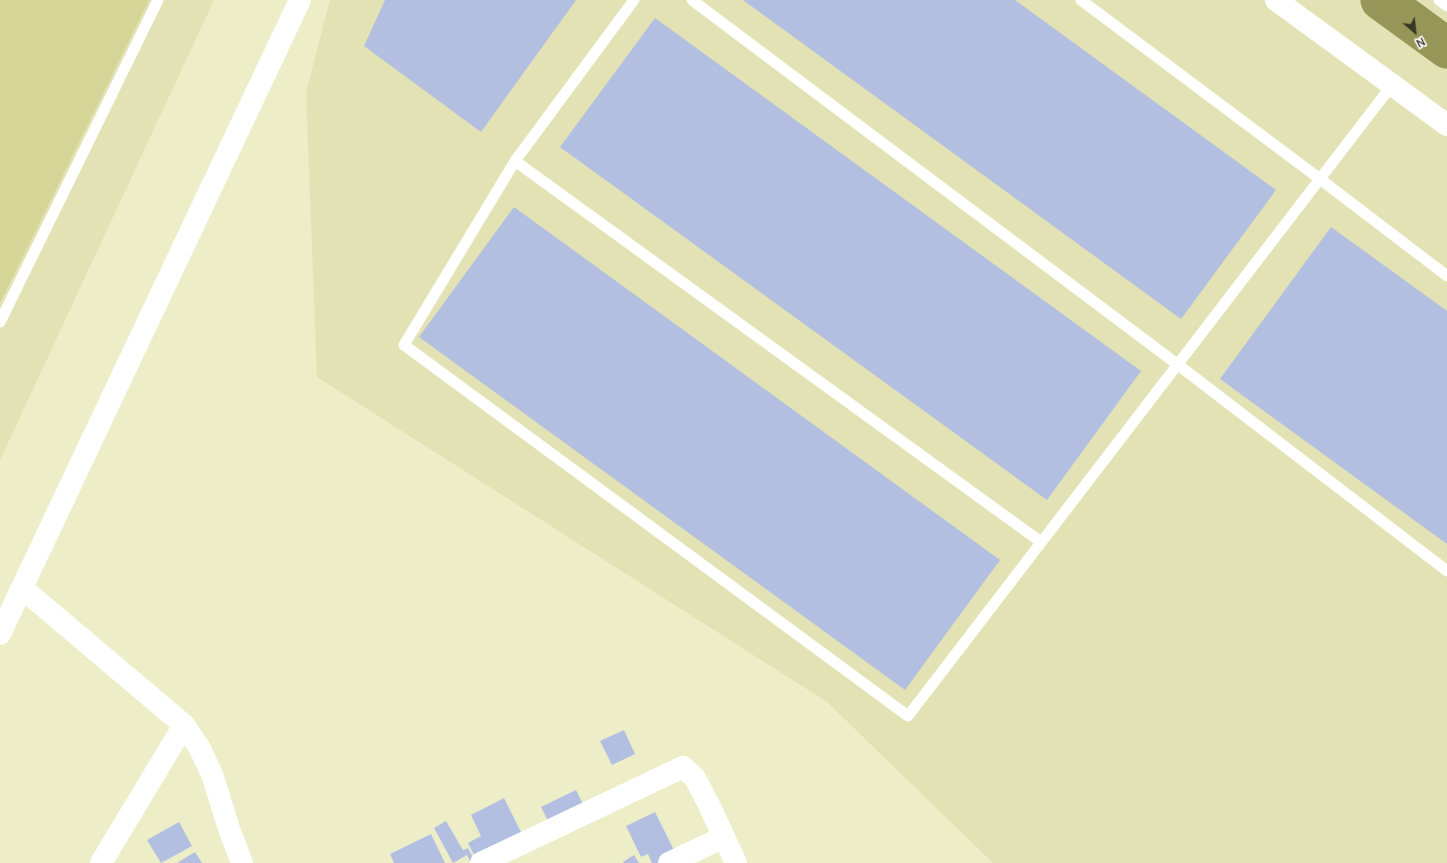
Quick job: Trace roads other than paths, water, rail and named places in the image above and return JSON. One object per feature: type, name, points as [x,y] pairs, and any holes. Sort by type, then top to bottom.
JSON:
[{"type":"street","points":[[0,634],[300,0]]},
{"type":"street","points":[[1276,0],[1447,125]]},
{"type":"street","points":[[22,588],[184,725],[199,747],[212,774],[229,829],[242,863]]},
{"type":"street","points":[[102,863],[184,725]]},
{"type":"street","points":[[481,863],[683,767],[695,778],[736,863]]},
{"type":"street","points":[[669,863],[724,837]]},
{"type":"lane","points":[[0,322],[158,0]]},
{"type":"lane","points":[[634,0],[515,162],[404,345],[908,716],[1392,85]]},
{"type":"lane","points":[[692,0],[1177,364],[1447,571]]},
{"type":"lane","points":[[1081,0],[1447,276]]},
{"type":"lane","points":[[1439,0],[1447,6]]},
{"type":"lane","points":[[515,162],[1041,542]]},
{"type":"waterway","points":[[1381,0],[1447,48]]}]
